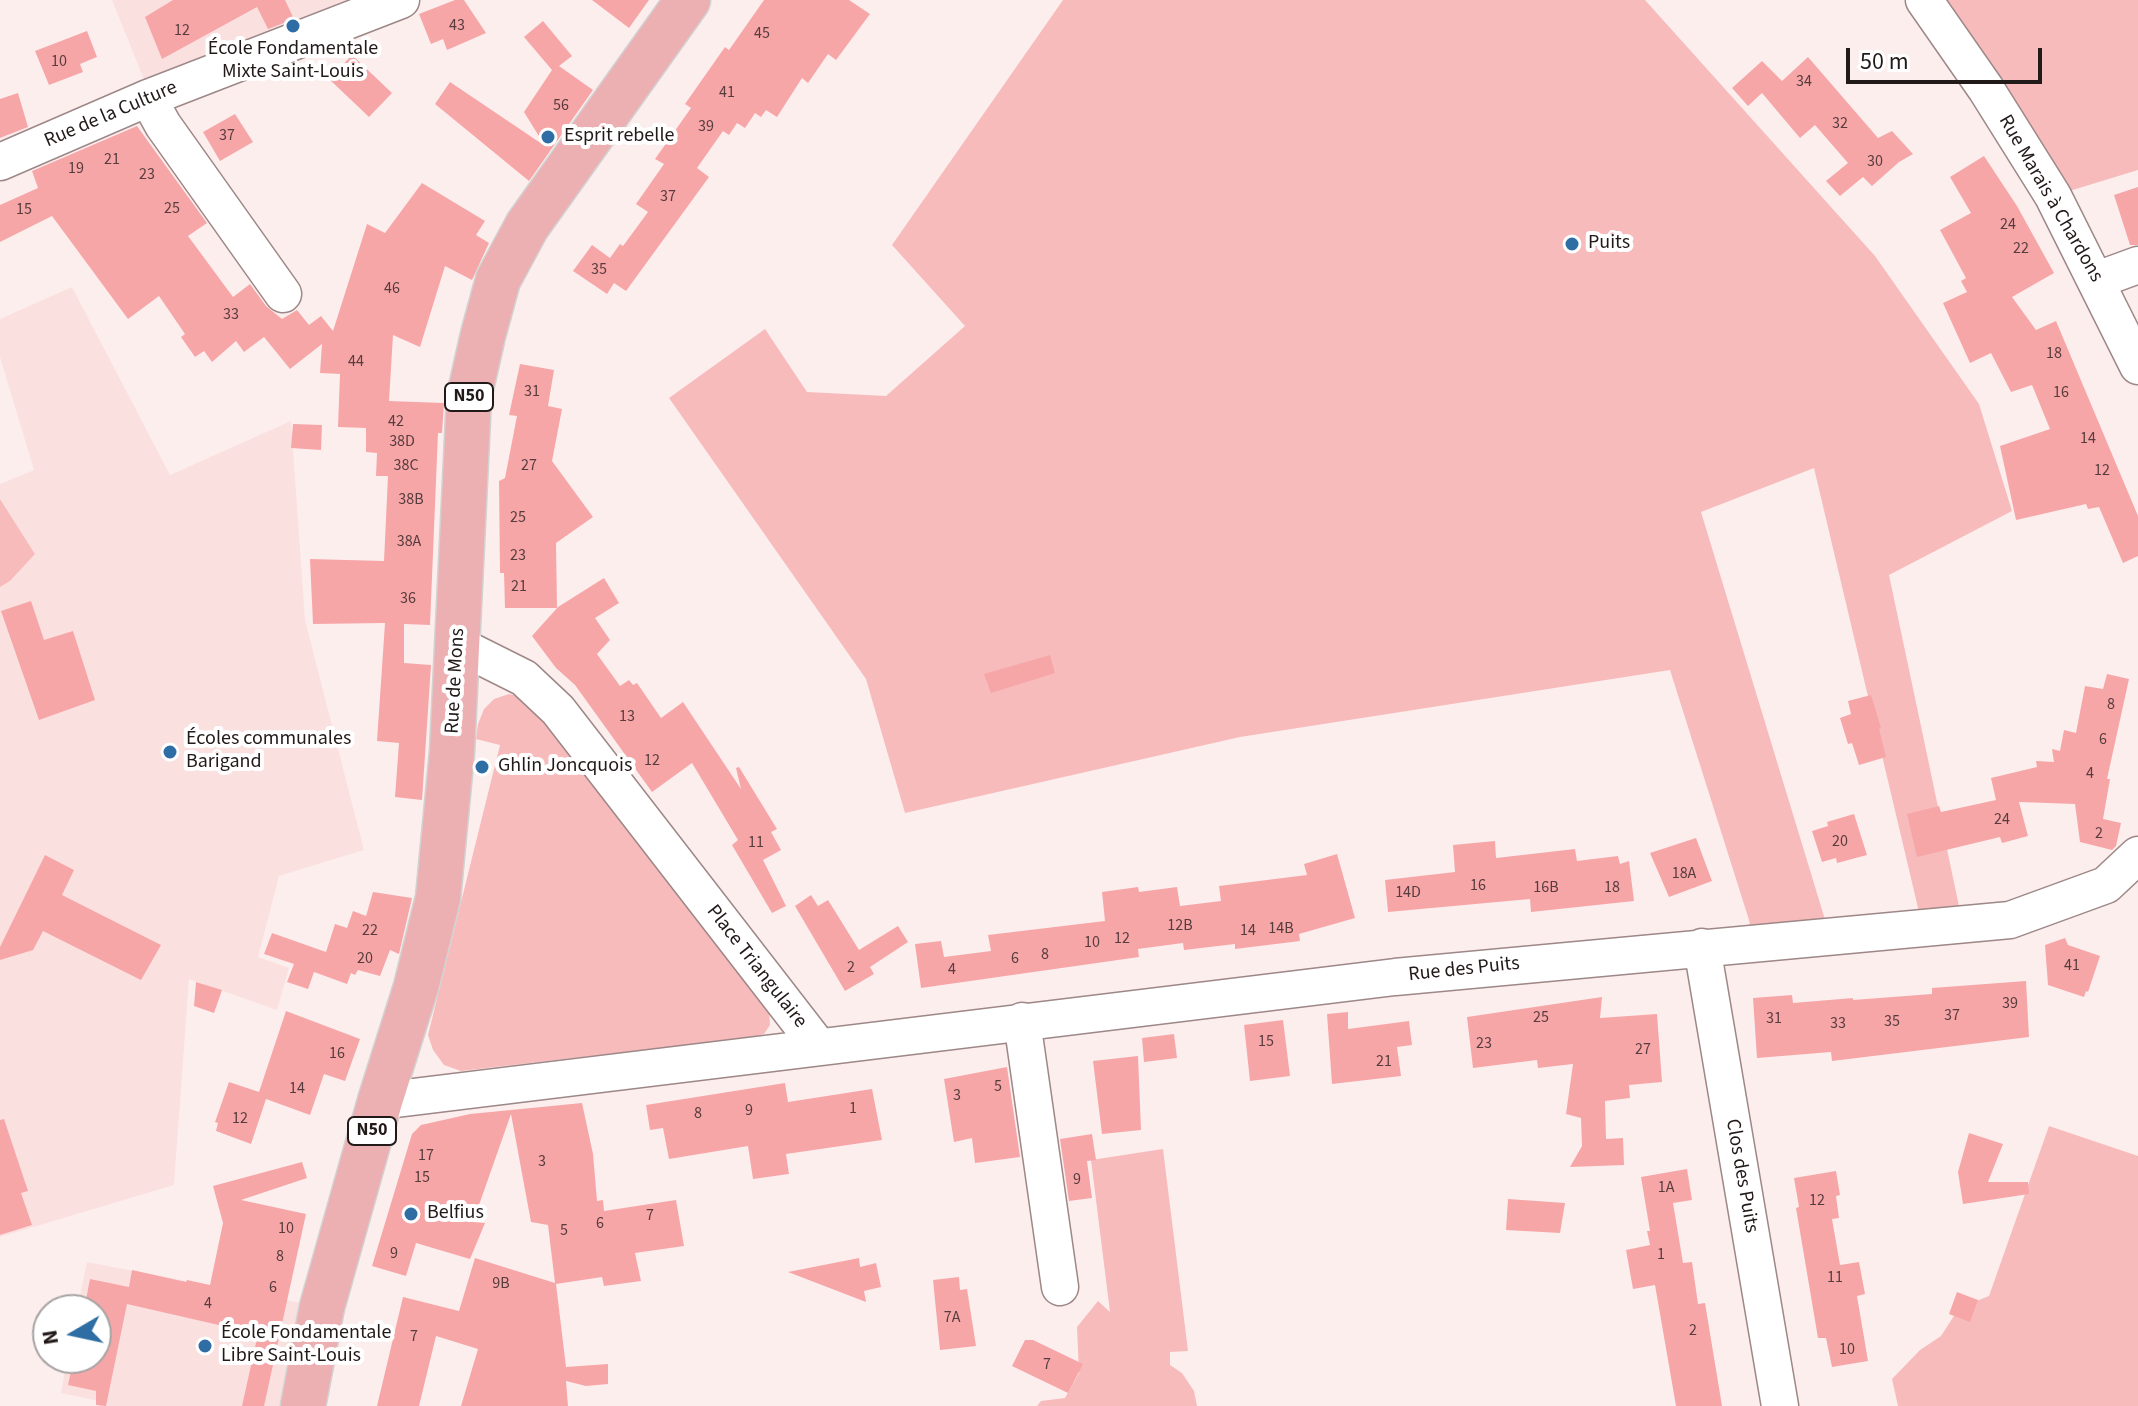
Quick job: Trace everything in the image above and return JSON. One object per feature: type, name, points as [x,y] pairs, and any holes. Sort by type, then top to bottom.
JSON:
[{"type":"main road","name":"Rue de Mons","points":[[303,1406],[322,1307],[380,1101],[416,987],[438,898],[452,752],[469,397],[498,280],[527,226],[688,0]]},
{"type":"street","name":"Rue de la Culture","points":[[0,162],[148,98],[401,0]]},
{"type":"street","name":"Rue Marais à Chardons","points":[[1924,0],[1986,89],[2053,196],[2138,366]]},
{"type":"street","points":[[148,98],[163,125],[283,294]]},
{"type":"street","points":[[2097,280],[2138,265]]},
{"type":"street","name":"Place Triangulaire","points":[[458,645],[524,678],[558,710],[818,1046]]},
{"type":"street","name":"Rue des Puits","points":[[818,1046],[1395,977],[2010,920],[2106,885],[2138,855]]},
{"type":"street","name":"Clos des Puits","points":[[1702,947],[1780,1406]]},
{"type":"street","points":[[1022,1021],[1060,1287]]},
{"type":"street","name":"Place Triangulaire","points":[[380,1101],[818,1046]]},
{"type":"shaded area","points":[[112,0],[401,0],[145,82]]},
{"type":"shaded area","points":[[1063,0],[1645,0],[1875,256],[1979,404],[2012,511],[1889,575],[1963,925],[1923,929],[1814,468],[1701,512],[1830,936],[1753,943],[1749,920],[1670,670],[1240,737],[905,813],[866,679],[669,398],[765,329],[807,392],[886,396],[965,326],[892,245]]},
{"type":"shaded area","points":[[1924,0],[2138,0],[2138,170],[2053,196]]},
{"type":"shaded area","name":"Écoles communales Barigand","points":[[72,287],[170,475],[291,421],[305,620],[364,850],[279,876],[258,957],[289,968],[277,1010],[189,979],[174,1185],[0,1237],[0,587],[10,581],[35,554],[0,499],[0,484],[34,470],[0,357],[0,319]]},
{"type":"shaded area","points":[[0,499],[35,554],[10,581],[0,587]]},
{"type":"shaded area","points":[[509,694],[526,698],[769,1008],[770,1025],[764,1034],[461,1071],[444,1065],[433,1050],[428,1035],[500,745],[476,739],[478,724],[484,709],[494,699]]},
{"type":"shaded area","points":[[2049,1126],[2138,1156],[2138,1406],[1898,1406],[1892,1379],[1920,1350],[1941,1336],[1959,1308],[1989,1296]]},
{"type":"shaded area","points":[[1163,1149],[1188,1351],[1170,1352],[1170,1365],[1182,1373],[1194,1391],[1197,1406],[1037,1406],[1041,1401],[1065,1398],[1079,1373],[1077,1327],[1098,1301],[1110,1312],[1091,1160]]},
{"type":"shaded area","name":"École Fondamentale Libre Saint-Louis","points":[[87,1262],[322,1307],[303,1406],[99,1406],[99,1401],[61,1393],[64,1374],[112,1374],[112,1294],[80,1294]]},
{"type":"building","points":[[173,0],[285,0],[294,19],[268,29],[257,7],[162,59],[145,17]]},
{"type":"building","points":[[455,0],[464,0],[486,33],[447,50],[443,39],[431,44],[419,14]]},
{"type":"building","points":[[592,0],[649,0],[629,28]]},
{"type":"building","points":[[764,0],[849,0],[870,14],[836,60],[828,54],[808,83],[802,78],[777,117],[766,110],[761,117],[755,113],[745,128],[737,123],[729,135],[723,131],[697,168],[709,177],[626,291],[614,283],[607,294],[573,271],[592,245],[610,258],[648,212],[636,204],[664,164],[655,159],[691,108],[685,104],[725,47],[729,50]]},
{"type":"building","points":[[543,21],[572,56],[559,66],[593,90],[529,181],[435,104],[450,82],[545,146],[524,112],[552,70],[524,37]]},
{"type":"building","points":[[87,31],[97,57],[80,64],[83,72],[49,85],[35,51]]},
{"type":"building","points":[[352,55],[392,93],[369,117],[329,79]]},
{"type":"building","points":[[1808,57],[1878,138],[1892,131],[1913,154],[1872,186],[1863,177],[1840,196],[1826,181],[1848,163],[1815,125],[1800,138],[1762,93],[1748,106],[1732,88],[1762,61],[1782,81]]},
{"type":"building","points":[[18,93],[28,127],[0,138],[0,99]]},
{"type":"building","points":[[235,114],[253,142],[220,161],[203,132]]},
{"type":"building","points":[[137,126],[207,223],[188,236],[233,297],[250,284],[266,306],[282,319],[297,310],[309,325],[321,316],[333,331],[367,224],[385,233],[422,183],[485,221],[476,235],[489,243],[472,280],[445,266],[420,347],[393,335],[389,401],[444,403],[442,433],[438,433],[430,625],[404,624],[404,663],[431,665],[422,800],[395,797],[399,743],[377,741],[385,623],[313,624],[310,559],[384,561],[388,476],[376,476],[377,453],[366,452],[366,428],[338,427],[340,374],[320,373],[322,344],[290,369],[264,337],[244,352],[236,341],[212,362],[204,351],[195,357],[181,337],[185,334],[159,296],[128,319],[52,216],[0,242],[0,205],[38,188],[32,171]]},
{"type":"building","points":[[1984,156],[2017,206],[2054,273],[2012,297],[2036,330],[2056,321],[2138,516],[2138,556],[2123,563],[2099,507],[2088,509],[2086,504],[2016,520],[2000,446],[2050,429],[2032,385],[2011,392],[1991,353],[1970,363],[1943,303],[1967,292],[1961,281],[1966,278],[1940,230],[1971,213],[1950,177]]},
{"type":"building","points":[[2138,187],[2138,245],[2130,245],[2114,195]]},
{"type":"building","points":[[520,364],[554,370],[548,406],[562,409],[552,461],[593,517],[556,543],[557,608],[505,608],[504,573],[500,573],[499,481],[505,478],[517,416],[509,415]]},
{"type":"building","points":[[293,424],[322,425],[321,450],[291,448]]},
{"type":"building","points":[[604,578],[619,603],[595,618],[610,640],[597,654],[620,686],[629,680],[633,685],[637,683],[661,718],[683,702],[741,789],[736,768],[739,767],[777,829],[771,832],[781,850],[763,860],[786,906],[772,913],[732,845],[738,840],[692,763],[652,792],[575,685],[556,668],[532,636],[558,607]]},
{"type":"building","points":[[31,601],[44,640],[73,631],[95,700],[39,720],[1,611]]},
{"type":"building","points":[[1050,655],[1055,673],[991,693],[984,674]]},
{"type":"building","points":[[2107,674],[2129,679],[2107,779],[2110,779],[2103,819],[2121,823],[2116,846],[2112,850],[2080,842],[2075,804],[2019,802],[2028,836],[2002,843],[2000,837],[1917,857],[1907,814],[1939,806],[1941,812],[1996,800],[1991,778],[2037,767],[2036,761],[2054,762],[2052,749],[2060,751],[2064,730],[2076,733],[2085,686],[2103,689]]},
{"type":"building","points":[[1871,695],[1886,757],[1859,765],[1840,718],[1851,714],[1848,701]]},
{"type":"building","points":[[1854,814],[1867,855],[1837,863],[1836,858],[1822,862],[1812,831],[1828,826],[1827,822]]},
{"type":"building","points":[[1696,838],[1712,881],[1669,897],[1650,853]]},
{"type":"building","points":[[1495,841],[1496,858],[1575,849],[1577,861],[1618,856],[1620,864],[1629,861],[1634,901],[1531,912],[1530,899],[1388,912],[1385,880],[1455,872],[1453,845]]},
{"type":"building","points":[[1337,854],[1355,918],[1299,934],[1300,941],[1235,949],[1235,944],[1184,950],[1183,943],[1138,949],[1139,957],[921,988],[915,944],[941,941],[944,957],[991,951],[988,935],[1105,921],[1102,892],[1138,887],[1139,892],[1177,887],[1180,906],[1221,901],[1219,886],[1307,875],[1304,864]]},
{"type":"building","points":[[45,855],[74,870],[62,895],[161,945],[141,980],[43,931],[33,950],[0,960],[0,947]]},
{"type":"building","points":[[373,892],[412,898],[399,954],[390,950],[380,976],[358,970],[355,975],[351,973],[347,984],[314,972],[308,989],[287,982],[294,964],[264,954],[272,933],[326,952],[335,924],[347,928],[353,911],[366,916]]},
{"type":"building","points":[[811,895],[818,906],[828,900],[859,950],[898,926],[908,942],[870,967],[874,974],[845,991],[795,906]]},
{"type":"building","points":[[2065,938],[2068,945],[2100,956],[2084,997],[2048,985],[2045,945]]},
{"type":"building","points":[[2026,981],[2029,1037],[1832,1061],[1831,1052],[1757,1058],[1753,998],[1792,995],[1793,1003],[1853,1000],[1932,994],[1932,988]]},
{"type":"building","points":[[196,982],[222,990],[214,1013],[194,1006]]},
{"type":"building","points":[[1602,997],[1600,1018],[1657,1014],[1662,1082],[1629,1085],[1630,1098],[1605,1101],[1606,1139],[1623,1138],[1624,1165],[1570,1167],[1582,1146],[1581,1118],[1566,1114],[1573,1064],[1538,1068],[1537,1060],[1473,1068],[1467,1017]]},
{"type":"building","points":[[286,1011],[360,1039],[345,1081],[324,1074],[310,1115],[266,1099],[251,1144],[216,1131],[218,1123],[215,1122],[229,1082],[259,1092]]},
{"type":"building","points":[[1348,1012],[1348,1029],[1409,1021],[1412,1045],[1397,1047],[1401,1076],[1332,1084],[1327,1014]]},
{"type":"building","points":[[1283,1020],[1290,1076],[1250,1081],[1244,1025]]},
{"type":"building","points":[[1174,1034],[1177,1058],[1144,1062],[1142,1038]]},
{"type":"building","points":[[1138,1056],[1141,1130],[1102,1134],[1093,1061]]},
{"type":"building","points":[[1007,1067],[1020,1157],[975,1163],[972,1138],[954,1142],[944,1079]]},
{"type":"building","points":[[785,1083],[788,1102],[872,1089],[882,1140],[786,1154],[789,1174],[753,1179],[748,1146],[669,1159],[663,1128],[650,1130],[646,1105]]},
{"type":"building","points":[[582,1103],[593,1154],[597,1201],[603,1200],[604,1211],[676,1200],[684,1246],[635,1253],[641,1281],[604,1286],[602,1277],[556,1284],[566,1367],[608,1364],[608,1384],[586,1386],[566,1381],[568,1406],[461,1406],[478,1349],[436,1336],[419,1406],[377,1406],[403,1297],[459,1311],[475,1258],[555,1283],[548,1225],[531,1222],[511,1114],[473,1222],[485,1223],[470,1259],[416,1243],[406,1276],[372,1266],[412,1134],[421,1125],[470,1114]]},
{"type":"building","points":[[4,1119],[28,1191],[21,1193],[32,1225],[0,1235],[0,1120]]},
{"type":"building","points":[[1969,1133],[2003,1144],[1988,1182],[2028,1182],[2029,1194],[1963,1204],[1958,1172]]},
{"type":"building","points":[[1092,1134],[1096,1160],[1087,1161],[1092,1198],[1069,1201],[1060,1139]]},
{"type":"building","points":[[302,1162],[307,1178],[241,1200],[306,1214],[264,1406],[242,1406],[258,1334],[127,1304],[106,1406],[96,1405],[96,1391],[68,1385],[70,1374],[112,1374],[112,1294],[87,1294],[90,1279],[129,1287],[132,1270],[210,1285],[223,1223],[213,1186]]},
{"type":"building","points":[[1687,1169],[1692,1200],[1673,1203],[1683,1263],[1692,1262],[1698,1304],[1705,1303],[1722,1406],[1676,1406],[1655,1285],[1633,1289],[1626,1250],[1650,1245],[1641,1177]]},
{"type":"building","points":[[1836,1171],[1840,1195],[1836,1196],[1839,1218],[1832,1219],[1840,1265],[1859,1262],[1865,1294],[1857,1296],[1868,1361],[1832,1367],[1826,1338],[1818,1338],[1796,1208],[1799,1207],[1794,1178]]},
{"type":"building","points":[[1508,1199],[1565,1203],[1560,1233],[1506,1230]]},
{"type":"building","points":[[859,1258],[860,1267],[876,1263],[881,1287],[864,1291],[866,1302],[788,1272]]},
{"type":"building","points":[[959,1277],[960,1290],[967,1289],[976,1346],[940,1350],[933,1280]]},
{"type":"building","points":[[1957,1292],[1978,1300],[1970,1322],[1949,1314]]},
{"type":"building","points":[[1025,1340],[1033,1340],[1083,1364],[1068,1393],[1012,1366]]},
{"type":"place","name":"École Fondamentale Mixte Saint-Louis","points":[[293,26]]},
{"type":"place","name":"Esprit rebelle","points":[[548,137]]},
{"type":"place","name":"Puits","points":[[1572,244]]},
{"type":"place","name":"Écoles communales Barigand","points":[[170,752]]},
{"type":"place","name":"Ghlin Joncquois","points":[[482,767]]},
{"type":"place","name":"Belfius","points":[[411,1214]]},
{"type":"place","name":"École Fondamentale Libre Saint-Louis","points":[[205,1346]]}]
